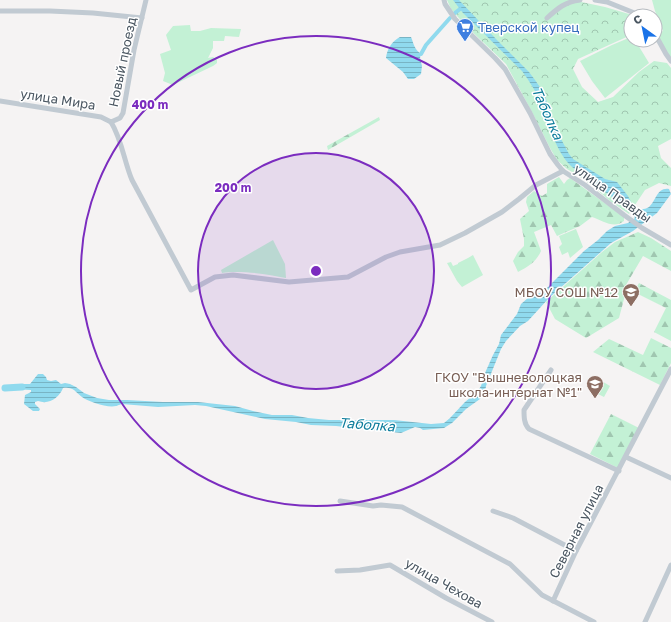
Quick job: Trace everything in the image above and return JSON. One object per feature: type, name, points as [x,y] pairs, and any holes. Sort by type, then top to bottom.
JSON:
[{"type":"street","name":"Новый проезд","points":[[111,122],[120,118],[123,113],[134,50],[146,0]]},
{"type":"street","points":[[111,122],[117,132],[127,169],[132,180],[191,290],[215,277],[233,275],[289,282],[348,277],[386,257],[400,252],[440,245],[502,212],[536,185],[563,171],[550,154],[530,113],[504,69],[495,58],[455,20],[444,0]]},
{"type":"street","points":[[547,18],[558,8],[571,1],[580,0]]},
{"type":"street","points":[[595,0],[607,2],[623,8]]},
{"type":"street","points":[[0,11],[93,13],[142,18]]},
{"type":"street","points":[[663,48],[671,61]]},
{"type":"street","name":"улица Мира","points":[[0,101],[100,117],[111,122]]},
{"type":"street","name":"улица Правды","points":[[563,171],[585,185],[642,228],[671,245]]},
{"type":"street","name":"Северная улица","points":[[553,601],[576,551],[671,369]]},
{"type":"street","points":[[551,370],[524,410],[524,418],[527,427],[619,471]]},
{"type":"street","points":[[626,457],[671,478]]},
{"type":"street","points":[[340,501],[373,506],[381,505],[402,507],[510,564],[542,595],[594,622]]},
{"type":"street","points":[[493,511],[513,518],[576,551]]},
{"type":"street","name":"улица Чехова","points":[[337,571],[360,570],[390,565],[446,598],[492,622]]},
{"type":"street","points":[[646,622],[671,565]]},
{"type":"green space","points":[[447,0],[572,0],[623,12],[623,39],[578,59],[573,69],[582,87],[598,102],[613,97],[639,72],[654,61],[667,63],[671,68],[671,139],[658,146],[661,158],[671,168],[671,186],[659,183],[645,190],[629,214],[579,176],[567,169],[557,160],[550,148],[506,64],[465,25],[451,9]]},
{"type":"green space","points":[[652,0],[671,0],[671,61],[663,46],[663,8],[654,8]]},
{"type":"green space","points":[[190,25],[191,31],[200,31],[211,28],[241,29],[239,37],[225,36],[224,41],[213,41],[213,48],[208,58],[213,57],[217,60],[217,63],[173,85],[163,81],[165,73],[160,54],[171,50],[166,35],[173,26]]},
{"type":"green space","points":[[623,40],[623,48],[640,48],[649,63],[605,98],[592,81],[580,61]]},
{"type":"green space","points":[[379,117],[380,120],[328,150],[327,146]]},
{"type":"green space","points":[[559,177],[564,184],[570,178],[624,217],[624,221],[612,224],[592,217],[580,226],[557,236],[551,225],[534,232],[541,251],[532,263],[518,272],[513,261],[518,252],[524,246],[520,219],[529,211],[526,202],[527,197],[534,191],[542,196],[547,193],[547,184]]},
{"type":"green space","points":[[576,229],[583,247],[570,258],[568,252],[562,255],[559,247],[562,244],[559,236]]},
{"type":"green space","points":[[638,232],[651,238],[671,251],[671,271],[643,256],[626,285],[619,318],[586,338],[555,319],[546,302],[615,242]]},
{"type":"green space","points":[[273,240],[285,264],[286,278],[254,273],[222,273],[221,270]]},
{"type":"green space","points":[[473,255],[483,275],[462,287],[447,263],[451,262],[453,266]]},
{"type":"green space","points":[[639,283],[671,300],[671,341],[654,332],[666,308],[634,292]]},
{"type":"green space","points":[[651,338],[671,348],[671,363],[660,385],[593,352],[609,339],[643,355]]},
{"type":"green space","points":[[595,377],[610,386],[604,397],[588,389]]},
{"type":"green space","points":[[611,414],[639,428],[618,468],[590,454]]},
{"type":"water","points":[[453,0],[459,0],[529,72],[542,90],[561,139],[573,159],[605,179],[617,182],[636,209],[644,209],[649,207],[662,190],[669,189],[671,194],[657,213],[633,231],[611,243],[549,298],[528,321],[520,326],[506,341],[501,349],[486,386],[485,393],[480,399],[444,428],[423,430],[415,427],[401,433],[336,426],[311,425],[265,419],[206,406],[195,405],[158,407],[122,404],[108,406],[89,401],[69,388],[63,388],[59,395],[53,400],[46,402],[35,402],[40,409],[39,411],[33,411],[24,404],[25,395],[31,392],[31,390],[13,389],[13,384],[30,384],[38,374],[43,374],[47,380],[56,380],[61,384],[70,384],[84,393],[97,398],[109,400],[198,402],[235,406],[272,415],[292,415],[329,420],[394,420],[431,424],[444,423],[450,418],[477,392],[481,386],[485,373],[499,344],[501,335],[517,314],[521,304],[529,297],[543,292],[584,251],[607,231],[615,226],[628,223],[635,218],[623,204],[610,196],[595,183],[577,172],[565,160],[557,145],[542,105],[525,75],[463,13]]},
{"type":"water","points":[[400,37],[411,37],[416,48],[421,54],[421,74],[414,79],[408,79],[403,72],[386,58],[387,51],[390,46]]},
{"type":"waterway","points":[[455,13],[460,9]]},
{"type":"waterway","points":[[421,54],[426,45],[450,18]]},
{"type":"waterway","name":"Таболка","points":[[5,388],[22,387]]},
{"type":"place","name":"Тверской купец","points":[[465,42]]},
{"type":"place","name":"МБОУ СОШ №12","points":[[631,307]]},
{"type":"place","name":"ГКОУ \"Вышневолоцкая школа-интернат №1\"","points":[[595,399]]}]
